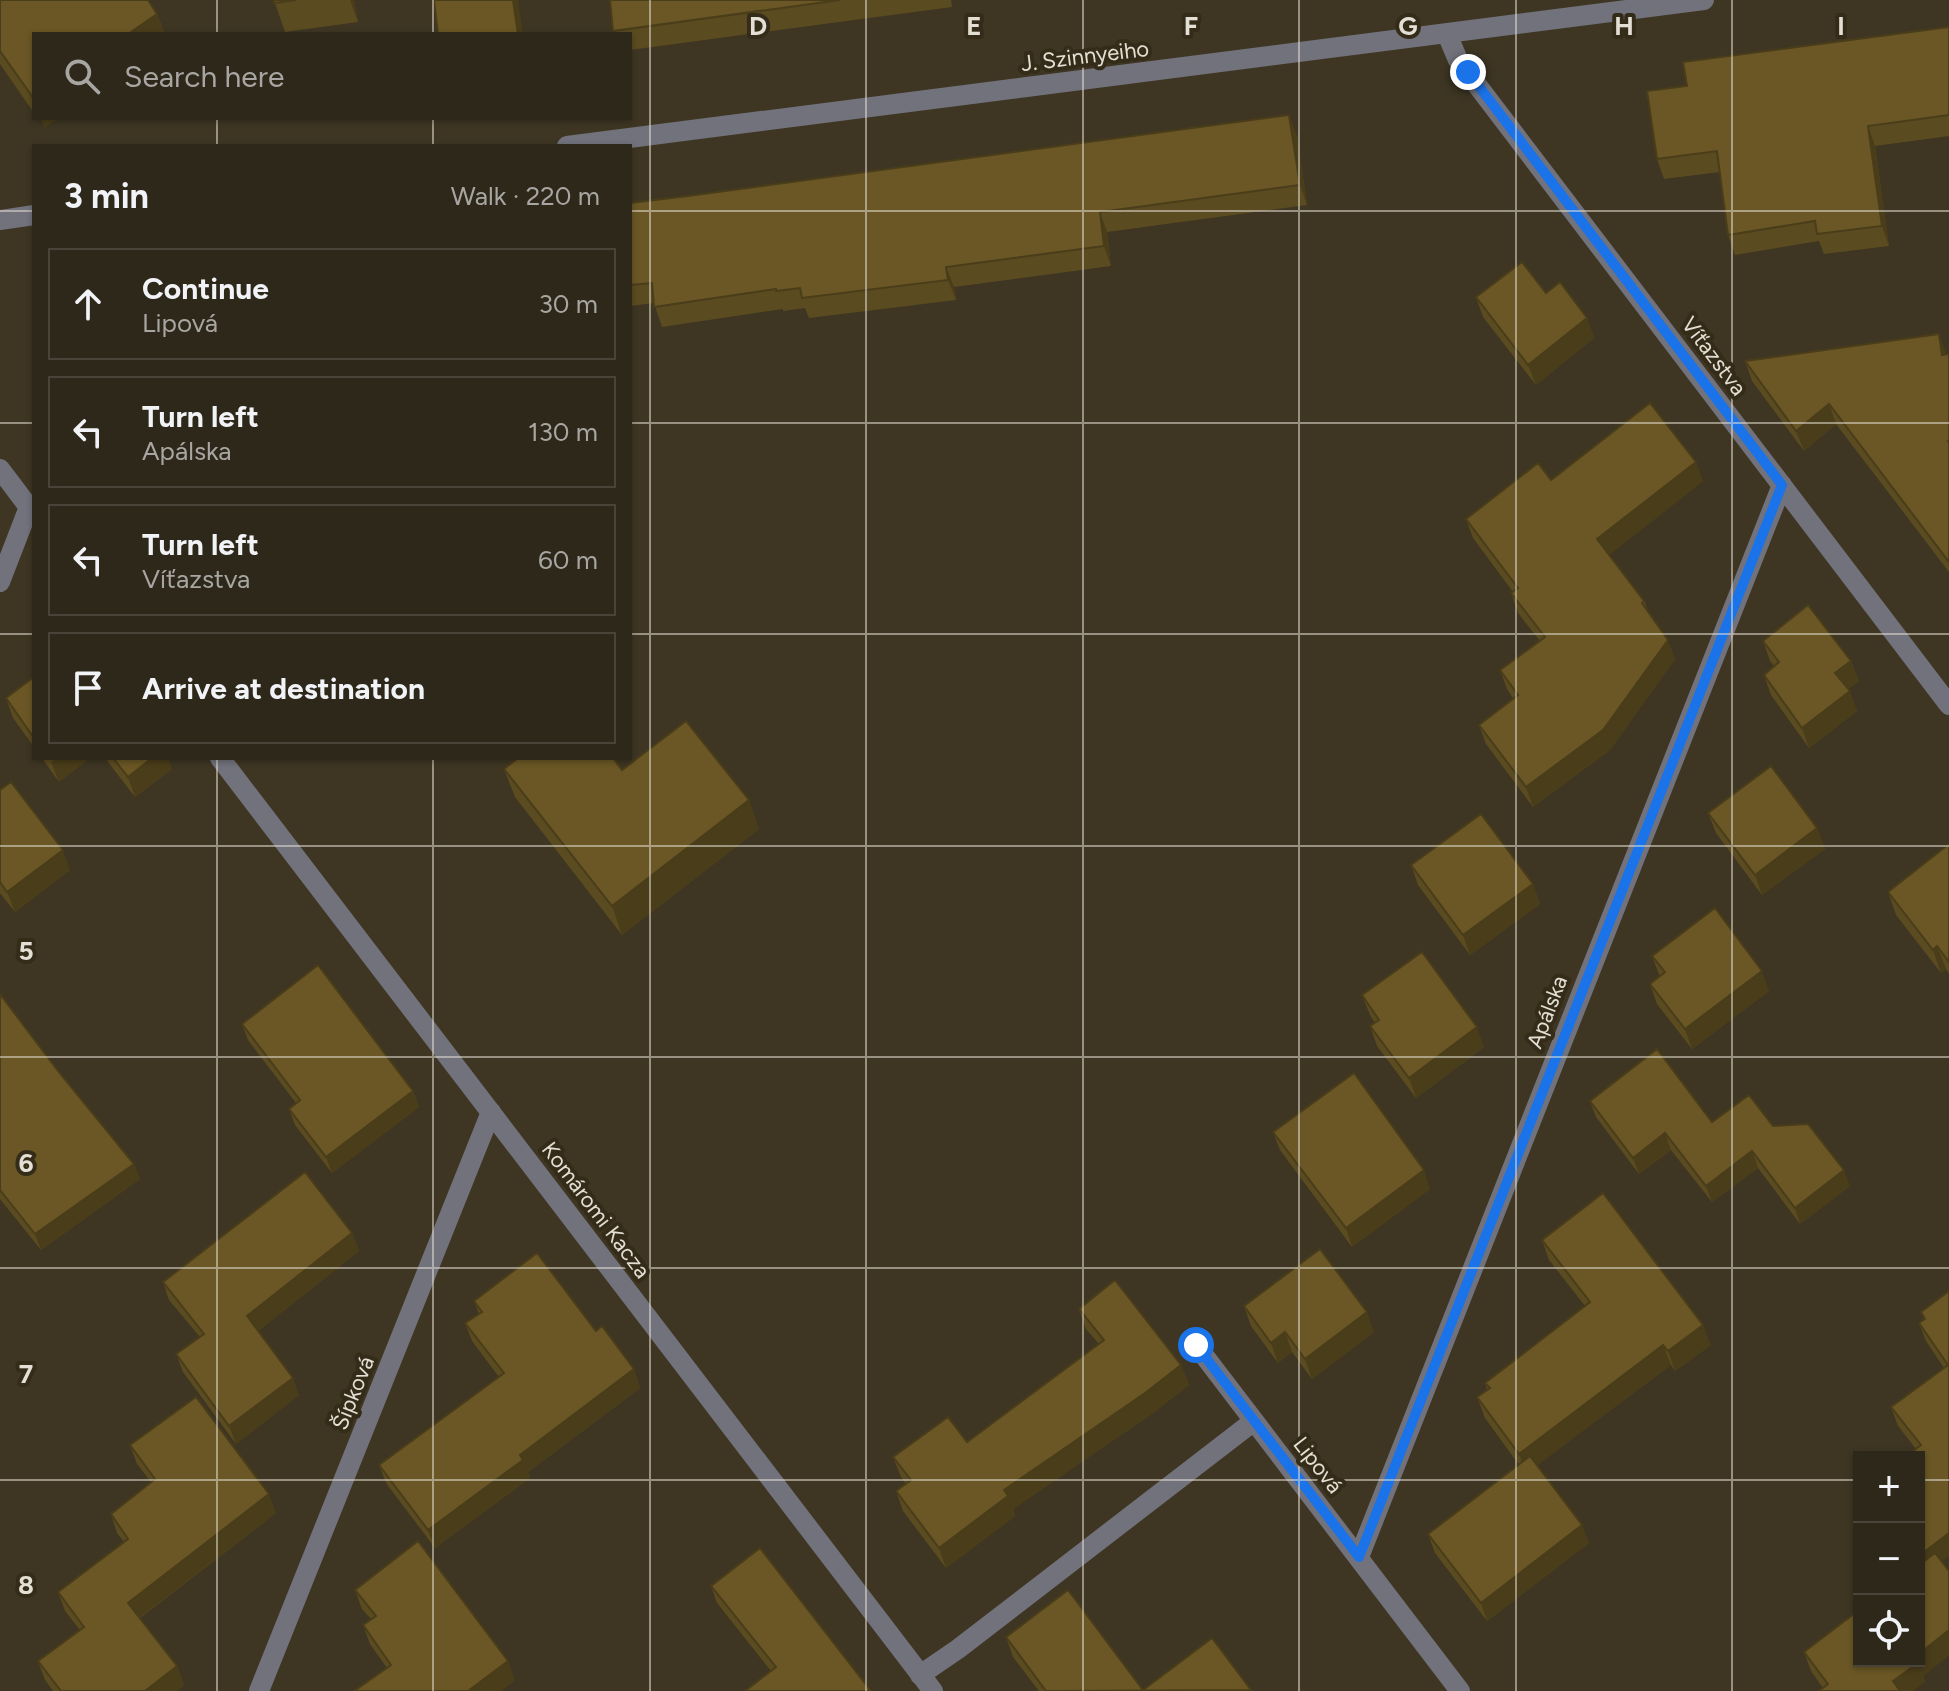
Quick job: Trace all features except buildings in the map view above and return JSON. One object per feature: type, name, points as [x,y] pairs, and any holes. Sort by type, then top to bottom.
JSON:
[{"type":"street","name":"J. Szinnyeiho","points":[[583,144],[1704,0]]},
{"type":"street","name":"Víťazstva","points":[[1447,34],[1458,60],[1949,705]]},
{"type":"street","points":[[0,220],[32,215]]},
{"type":"street","points":[[0,469],[31,511],[0,582]]},
{"type":"street","name":"Apálska","points":[[1359,1557],[1782,485]]},
{"type":"street","name":"Komáromi Kacza","points":[[222,760],[927,1683]]},
{"type":"street","name":"Šípková","points":[[259,1691],[491,1112]]},
{"type":"street","name":"Lipová","points":[[1196,1345],[1460,1691]]},
{"type":"street","points":[[927,1683],[958,1649],[1254,1421]]},
{"type":"route","points":[[1196,1345],[1359,1557],[1782,485],[1468,72]]}]
